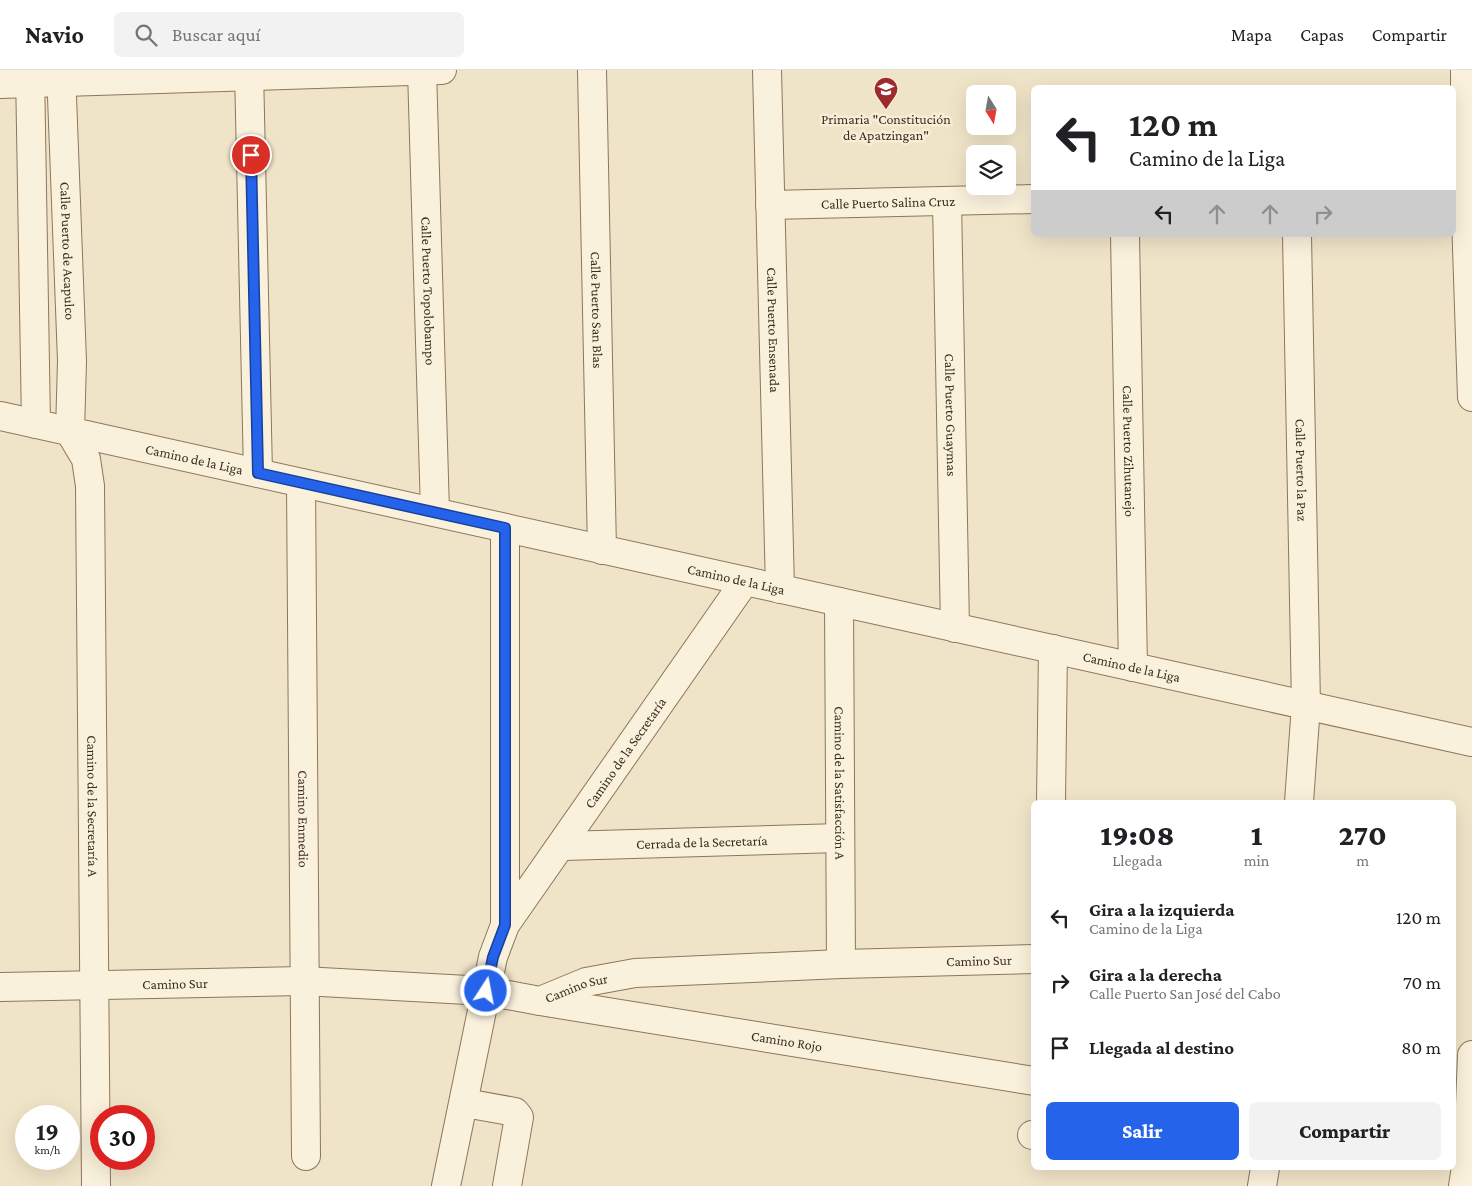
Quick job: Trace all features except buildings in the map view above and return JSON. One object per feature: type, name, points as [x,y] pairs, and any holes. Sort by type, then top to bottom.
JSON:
[{"type":"street","name":"Calle Puerto Topolobampo","points":[[422,70],[435,512]]},
{"type":"street","points":[[0,84],[30,76],[442,70]]},
{"type":"street","name":"Calle Puerto San Blas","points":[[592,70],[602,550]]},
{"type":"street","name":"Calle Puerto Ensenada","points":[[767,70],[780,589]]},
{"type":"street","points":[[1465,70],[1459,188],[1472,397]]},
{"type":"street","points":[[249,73],[258,473]]},
{"type":"street","points":[[30,76],[36,424]]},
{"type":"street","name":"Calle Puerto de Acapulco","points":[[61,76],[72,361],[70,432]]},
{"type":"street","name":"Calle Puerto Salina Cruz","points":[[770,205],[1031,199]]},
{"type":"street","name":"Calle Puerto Guaymas","points":[[947,201],[955,628]]},
{"type":"street","name":"Calle Puerto Zihutanejo","points":[[1125,237],[1133,667]]},
{"type":"street","name":"Calle Puerto la Paz","points":[[1297,237],[1306,705],[1299,800]]},
{"type":"street","name":"Camino de la Liga","points":[[0,416],[1472,742]]},
{"type":"street","name":"Camino de la Secretaría A","points":[[70,432],[86,459],[90,486],[96,1186]]},
{"type":"street","name":"Camino Enmedio","points":[[301,483],[303,981],[306,1156]]},
{"type":"street","name":"Camino de la Secretaría","points":[[505,528],[505,925]]},
{"type":"street","name":"Camino de la Secretaría","points":[[446,1186],[465,1104],[493,957],[505,925],[562,846],[745,581]]},
{"type":"street","name":"Camino de la Satisfacción A","points":[[838,602],[841,964]]},
{"type":"street","points":[[1051,800],[1053,649]]},
{"type":"street","name":"Cerrada de la Secretaría","points":[[562,846],[840,838]]},
{"type":"street","name":"Camino Sur","points":[[0,987],[303,981],[486,991],[540,1001],[586,982],[634,973],[841,964],[1031,959]]},
{"type":"street","name":"Camino Rojo","points":[[540,1001],[1031,1081]]},
{"type":"street","points":[[1463,1186],[1472,1055]]},
{"type":"street","points":[[465,1104],[515,1112],[519,1117],[507,1186]]},
{"type":"street","points":[[1262,1186],[1265,1170]]},
{"type":"place","name":"Primaria \"Constitución de Apatzingan\"","points":[[886,110]]},
{"type":"route","points":[[251,155],[258,473],[505,528],[505,925],[493,957],[486,991]]}]
